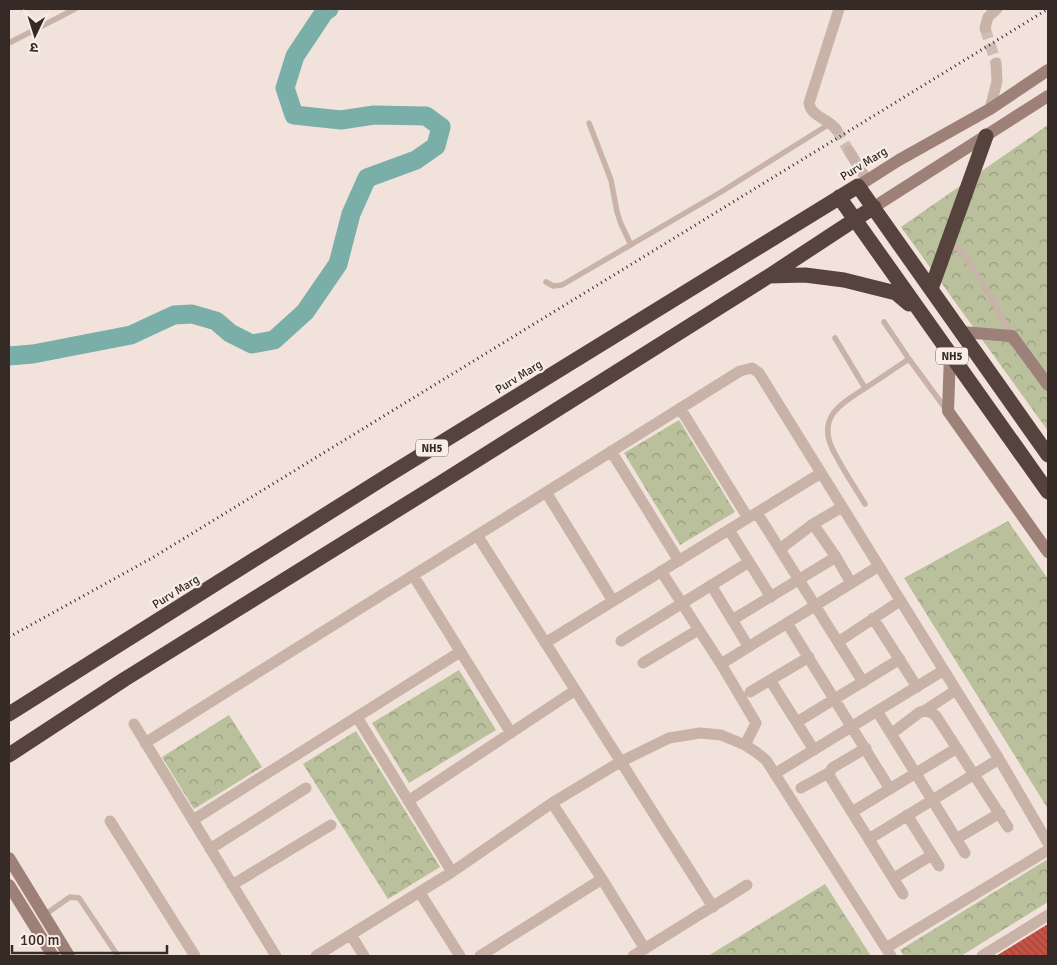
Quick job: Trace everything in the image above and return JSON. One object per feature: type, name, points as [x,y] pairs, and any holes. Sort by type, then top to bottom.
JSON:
[{"type":"highway","points":[[932,289],[986,136]]},
{"type":"highway","name":"Purv Marg","points":[[9,714],[396,471],[863,183]]},
{"type":"highway","name":"NH5","points":[[863,183],[874,207],[1048,455]]},
{"type":"highway","name":"NH5","points":[[839,197],[1048,492]]},
{"type":"highway","name":"NH5","points":[[10,757],[133,674],[442,482],[874,207]]},
{"type":"highway","points":[[768,276],[805,275],[844,280],[879,288],[896,293],[925,318]]},
{"type":"street","points":[[834,126],[812,112],[809,103],[839,9]]},
{"type":"street","points":[[985,18],[997,9]]},
{"type":"street","points":[[990,108],[997,81],[996,63]]},
{"type":"street","name":"Purv Marg","points":[[863,183],[990,108],[1048,70]]},
{"type":"street","points":[[874,207],[1048,96]]},
{"type":"street","points":[[850,151],[863,183]]},
{"type":"street","points":[[962,332],[1012,336],[1048,385]]},
{"type":"street","points":[[950,354],[948,412],[1048,552]]},
{"type":"street","points":[[145,743],[680,408],[740,371],[752,368],[756,370],[944,670],[1048,843]]},
{"type":"street","points":[[680,408],[753,515],[780,549],[863,682]]},
{"type":"street","points":[[611,451],[679,561]]},
{"type":"street","points":[[545,643],[821,473]]},
{"type":"street","points":[[546,492],[613,601]]},
{"type":"street","points":[[780,549],[813,524],[842,507]]},
{"type":"street","points":[[813,524],[851,583]]},
{"type":"street","points":[[729,530],[771,597]]},
{"type":"street","points":[[477,535],[574,691],[713,907]]},
{"type":"street","points":[[732,620],[836,557]]},
{"type":"street","points":[[621,640],[749,562]]},
{"type":"street","points":[[721,664],[878,566]]},
{"type":"street","points":[[661,572],[721,664],[756,723],[745,745]]},
{"type":"street","points":[[413,575],[511,733]]},
{"type":"street","points":[[711,585],[748,646]]},
{"type":"street","points":[[838,642],[900,601]]},
{"type":"street","points":[[873,618],[917,686]]},
{"type":"street","points":[[787,623],[890,789]]},
{"type":"street","points":[[643,663],[698,630]]},
{"type":"street","points":[[193,820],[460,652]]},
{"type":"street","points":[[750,692],[809,657]]},
{"type":"street","points":[[797,722],[900,659]]},
{"type":"street","points":[[776,773],[944,670]]},
{"type":"street","points":[[770,680],[814,750]]},
{"type":"street","points":[[891,734],[956,690]]},
{"type":"street","points":[[408,801],[574,691]]},
{"type":"street","points":[[877,711],[965,853]]},
{"type":"street","points":[[924,711],[932,712],[936,716],[1008,827]]},
{"type":"street","points":[[357,717],[452,872]]},
{"type":"street","points":[[134,724],[276,956]]},
{"type":"street","points":[[316,956],[420,893],[552,803],[620,762],[669,738],[687,734],[721,735],[745,745],[766,760],[888,952],[1048,850]]},
{"type":"street","points":[[801,788],[830,772],[832,768],[866,748]]},
{"type":"street","points":[[852,812],[957,748]]},
{"type":"street","points":[[869,839],[999,759]]},
{"type":"street","points":[[830,772],[830,777],[903,894]]},
{"type":"street","points":[[210,849],[306,788]]},
{"type":"street","points":[[552,803],[645,949]]},
{"type":"street","points":[[956,839],[1000,813]]},
{"type":"street","points":[[907,815],[939,866]]},
{"type":"street","points":[[110,821],[195,956]]},
{"type":"street","points":[[232,885],[331,825]]},
{"type":"street","points":[[894,878],[932,855]]},
{"type":"street","points":[[9,858],[69,956]]},
{"type":"street","points":[[480,956],[602,879]]},
{"type":"street","points":[[9,885],[53,956]]},
{"type":"street","points":[[633,956],[747,885]]},
{"type":"street","points":[[420,893],[460,956]]},
{"type":"street","points":[[982,956],[1048,915]]},
{"type":"street","points":[[351,935],[364,956]]},
{"type":"lane","points":[[9,44],[75,9]]},
{"type":"lane","points":[[589,123],[611,180],[619,218],[631,245]]},
{"type":"lane","points":[[546,282],[553,286],[562,285],[834,126]]},
{"type":"lane","points":[[948,242],[955,245],[977,274],[1012,336]]},
{"type":"lane","points":[[884,322],[948,412]]},
{"type":"lane","points":[[835,338],[865,388]]},
{"type":"lane","points":[[865,504],[832,447],[827,431],[830,418],[836,408],[909,359]]},
{"type":"lane","points":[[32,923],[65,899],[70,897],[79,898],[118,956]]},
{"type":"green space","points":[[1048,125],[1048,431],[901,227]]},
{"type":"green space","points":[[679,420],[735,512],[680,545],[624,453]]},
{"type":"green space","points":[[1008,521],[1048,579],[1048,809],[904,578]]},
{"type":"green space","points":[[459,670],[496,730],[409,783],[372,723]]},
{"type":"green space","points":[[229,715],[262,767],[194,809],[162,757]]},
{"type":"green space","points":[[356,731],[440,867],[388,899],[303,764]]},
{"type":"green space","points":[[1048,859],[1048,902],[961,956],[904,956],[900,950]]},
{"type":"green space","points":[[825,884],[871,956],[708,956]]},
{"type":"building","points":[[1048,924],[1048,956],[996,956]]},
{"type":"waterway","points":[[9,356],[33,354],[131,335],[174,315],[192,314],[216,321],[230,333],[252,344],[274,340],[305,312],[338,264],[351,214],[367,178],[416,160],[436,146],[441,127],[426,116],[374,115],[341,120],[294,115],[285,88],[295,56],[325,11],[329,9]]},
{"type":"tunnel","points":[[985,28],[996,63]]},
{"type":"tunnel","points":[[836,129],[849,151]]},
{"type":"railway","points":[[9,637],[152,558],[1048,9]]}]
